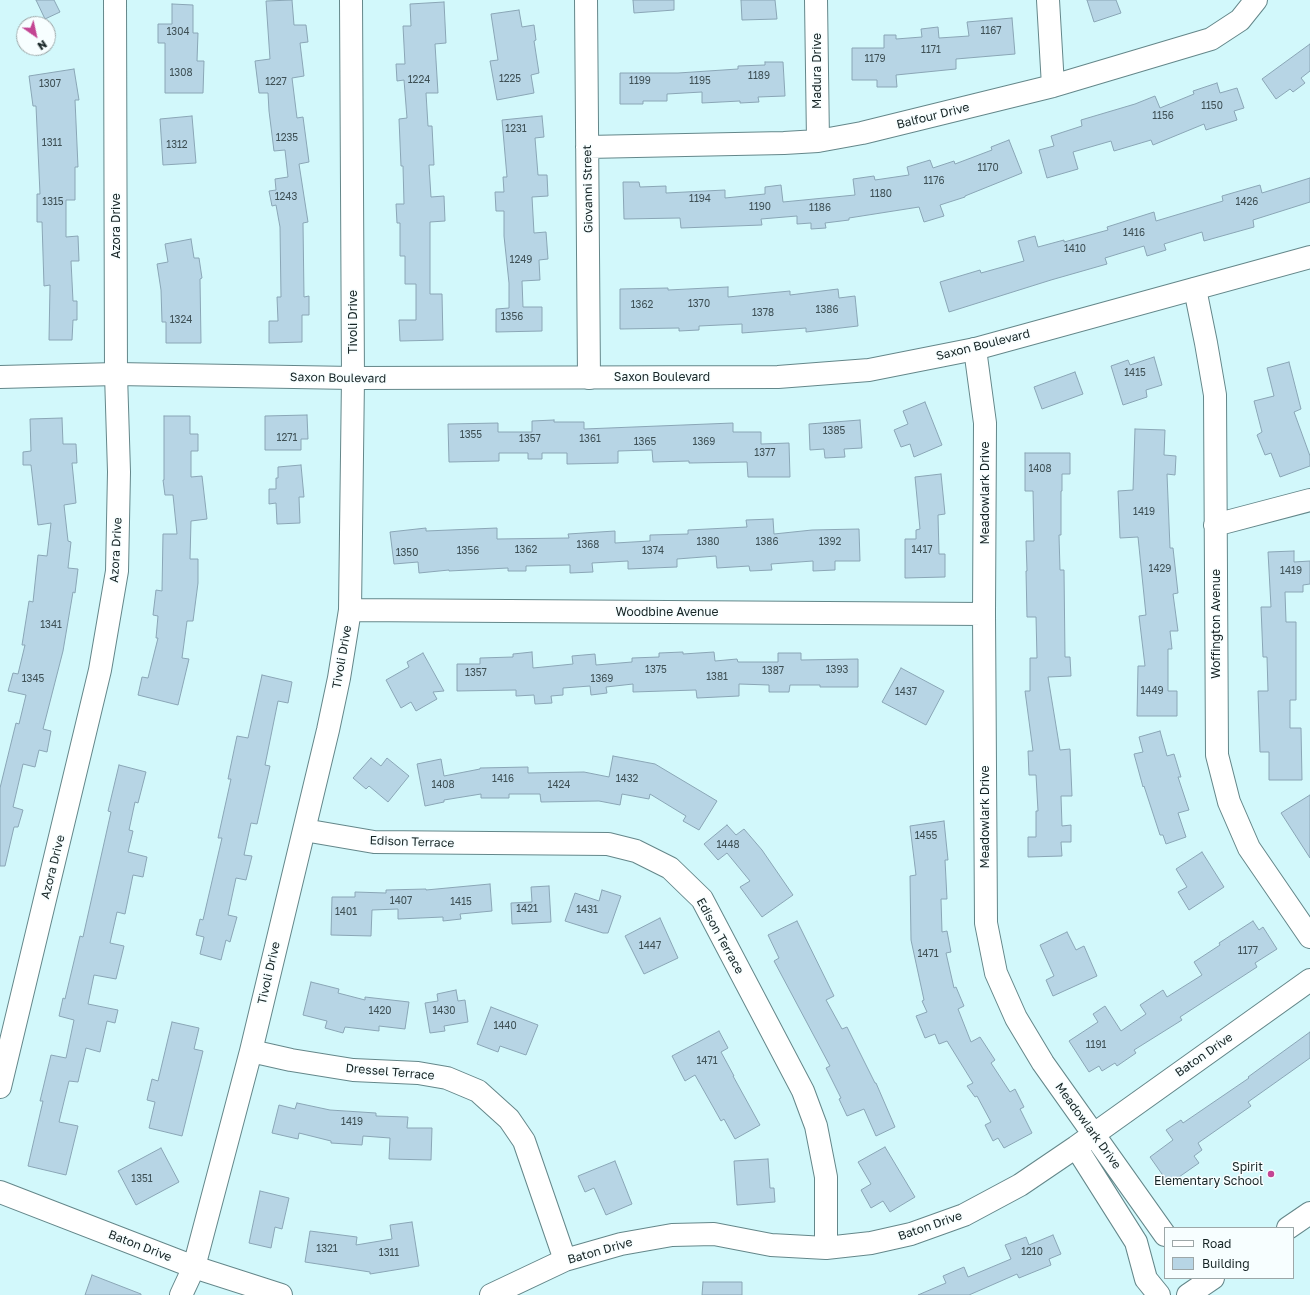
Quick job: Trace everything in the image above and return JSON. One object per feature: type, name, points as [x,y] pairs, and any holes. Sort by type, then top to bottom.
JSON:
[{"type":"street","name":"Azora Drive","points":[[0,1087],[100,670],[116,578],[119,472],[116,374],[115,0]]},
{"type":"street","name":"Tivoli Drive","points":[[181,1295],[194,1267],[251,1051],[337,684],[350,610],[353,378],[351,0]]},
{"type":"street","name":"Giovanni Street","points":[[586,0],[589,378]]},
{"type":"street","name":"Madura Drive","points":[[816,0],[818,141]]},
{"type":"street","points":[[1048,0],[1052,86]]},
{"type":"street","name":"Balfour Drive","points":[[587,147],[818,141],[862,133],[1052,86],[1211,39],[1240,20],[1256,0]]},
{"type":"street","name":"Saxon Boulevard","points":[[0,377],[116,374],[353,378],[589,378],[778,376],[861,371],[975,349],[1310,257]]},
{"type":"street","name":"Woffington Avenue","points":[[1195,289],[1215,395],[1217,755],[1230,802],[1249,848],[1310,937]]},
{"type":"street","name":"Meadowlark Drive","points":[[975,349],[985,423],[984,614],[986,923],[994,966],[1016,1018],[1042,1063],[1164,1234]]},
{"type":"street","points":[[1215,525],[1310,500]]},
{"type":"street","name":"Woodbine Avenue","points":[[350,610],[984,614]]},
{"type":"street","name":"Edison Terrace","points":[[304,830],[374,842],[608,844],[636,851],[670,868],[702,899],[804,1091],[816,1126],[826,1177],[826,1248]]},
{"type":"street","name":"Baton Drive","points":[[491,1295],[565,1260],[621,1244],[672,1234],[714,1234],[771,1245],[826,1248],[871,1243],[911,1234],[964,1215],[1020,1185],[1076,1147],[1093,1133],[1310,980]]},
{"type":"street","name":"Dressel Terrace","points":[[251,1051],[353,1070],[418,1073],[447,1078],[478,1090],[509,1119],[524,1141],[565,1260]]},
{"type":"street","name":"Meadowlark Drive","points":[[1076,1147],[1136,1242],[1146,1279],[1159,1295]]},
{"type":"street","name":"Baton Drive","points":[[0,1192],[194,1267],[281,1295]]},
{"type":"street","points":[[1289,1227],[1310,1213]]},
{"type":"building","points":[[36,0],[54,0],[60,12],[51,16],[44,16]]},
{"type":"building","points":[[292,0],[294,25],[306,25],[308,42],[300,43],[304,76],[292,78],[297,118],[303,117],[309,162],[299,164],[308,222],[303,223],[304,297],[309,296],[309,315],[302,315],[302,342],[269,343],[269,321],[278,321],[277,297],[281,297],[280,227],[276,205],[272,206],[269,191],[276,190],[275,179],[288,177],[285,150],[274,151],[268,93],[259,93],[255,61],[270,59],[266,1]]},
{"type":"building","points":[[633,0],[674,0],[674,10],[634,13]]},
{"type":"building","points":[[741,0],[775,0],[777,19],[742,20]]},
{"type":"building","points":[[1087,0],[1116,0],[1121,13],[1094,22]]},
{"type":"building","points":[[444,2],[446,43],[435,44],[438,93],[426,93],[428,126],[432,126],[434,165],[429,165],[431,197],[444,196],[445,221],[430,222],[430,294],[442,294],[443,340],[400,341],[399,320],[416,320],[416,284],[405,284],[405,256],[400,256],[400,223],[397,223],[396,204],[404,204],[403,166],[401,166],[399,119],[407,118],[404,80],[397,81],[396,64],[405,64],[403,26],[411,26],[410,4]]},
{"type":"building","points":[[172,4],[193,5],[193,33],[198,33],[197,61],[204,61],[203,93],[165,93],[165,43],[158,43],[158,24],[172,24]]},
{"type":"building","points":[[519,10],[522,27],[534,25],[536,40],[534,41],[539,73],[531,75],[534,93],[497,100],[490,61],[498,60],[491,14]]},
{"type":"building","points":[[1012,18],[1015,54],[956,59],[956,69],[896,75],[897,87],[877,87],[877,80],[852,80],[852,48],[884,48],[884,35],[896,35],[896,39],[922,37],[921,29],[938,27],[939,38],[969,36],[967,22]]},
{"type":"building","points":[[1310,44],[1310,71],[1301,78],[1305,83],[1293,92],[1290,89],[1276,99],[1262,79]]},
{"type":"building","points":[[765,62],[783,62],[785,96],[758,97],[759,102],[740,103],[740,101],[702,103],[702,92],[667,94],[667,101],[643,101],[643,104],[620,104],[620,73],[678,73],[738,69],[738,66],[765,65]]},
{"type":"building","points":[[74,69],[79,100],[75,100],[78,167],[75,167],[75,200],[66,200],[66,237],[78,236],[79,261],[71,261],[73,301],[77,301],[77,320],[73,320],[72,340],[49,340],[50,285],[44,286],[42,222],[37,222],[37,194],[40,194],[36,106],[33,106],[29,76]]},
{"type":"building","points":[[1217,83],[1220,93],[1237,88],[1244,108],[1234,111],[1237,120],[1206,130],[1204,124],[1153,145],[1151,140],[1114,151],[1111,141],[1073,152],[1078,169],[1047,178],[1039,150],[1054,146],[1051,136],[1082,126],[1081,120],[1135,104],[1155,96],[1160,108],[1194,94],[1193,91]]},
{"type":"building","points":[[192,116],[196,163],[163,165],[160,119]]},
{"type":"building","points":[[542,116],[544,137],[535,138],[538,175],[547,175],[548,196],[532,197],[534,233],[546,232],[548,259],[539,260],[540,280],[522,281],[523,307],[542,307],[542,331],[496,332],[496,309],[509,308],[509,283],[504,236],[504,211],[496,211],[495,192],[504,192],[503,177],[507,177],[502,120]]},
{"type":"building","points":[[1009,140],[1022,173],[965,197],[940,205],[944,216],[924,222],[919,207],[849,218],[849,220],[825,223],[826,228],[811,229],[811,223],[797,224],[797,216],[761,219],[762,225],[681,228],[680,218],[624,219],[623,182],[639,182],[640,187],[666,186],[666,193],[725,190],[725,198],[765,194],[765,187],[781,185],[783,202],[855,195],[853,179],[874,176],[875,180],[909,175],[907,167],[930,160],[933,168],[954,161],[955,164],[992,150],[991,147]]},
{"type":"building","points":[[1310,178],[1310,202],[1253,220],[1254,227],[1204,241],[1202,232],[1164,244],[1166,250],[1147,256],[1144,246],[1105,258],[1107,264],[949,312],[940,282],[980,270],[981,273],[1024,261],[1018,241],[1035,236],[1038,247],[1064,240],[1064,242],[1108,230],[1107,227],[1154,212],[1156,221],[1223,201],[1222,196],[1260,185],[1262,193]]},
{"type":"building","points":[[191,239],[194,258],[199,258],[202,278],[200,279],[201,343],[166,343],[166,322],[162,322],[161,290],[157,264],[168,262],[165,244]]},
{"type":"building","points":[[728,287],[728,297],[790,291],[790,295],[838,289],[839,298],[855,296],[858,326],[806,332],[806,328],[742,333],[742,324],[699,326],[699,330],[679,331],[679,328],[620,329],[620,289],[668,288],[668,290]]},
{"type":"building","points":[[1154,357],[1162,385],[1146,390],[1147,397],[1123,405],[1111,366],[1128,360],[1130,365]]},
{"type":"building","points":[[1289,362],[1301,409],[1294,412],[1310,456],[1310,466],[1280,477],[1271,453],[1265,455],[1257,435],[1262,432],[1254,401],[1274,396],[1267,368]]},
{"type":"building","points":[[1075,372],[1083,394],[1042,409],[1034,387]]},
{"type":"building","points":[[925,402],[942,445],[914,457],[910,444],[901,447],[894,430],[908,424],[903,411]]},
{"type":"building","points":[[307,415],[308,439],[301,439],[301,450],[265,450],[265,416]]},
{"type":"building","points":[[164,416],[190,416],[190,434],[198,434],[198,451],[191,451],[191,477],[202,476],[207,519],[191,521],[190,559],[198,559],[198,583],[193,621],[187,621],[182,658],[189,659],[178,705],[138,695],[142,677],[148,678],[158,638],[156,638],[158,616],[153,615],[156,590],[162,591],[163,534],[177,534],[173,495],[165,495],[163,480]]},
{"type":"building","points":[[62,418],[63,444],[76,444],[77,463],[72,463],[76,503],[64,505],[68,541],[71,542],[68,568],[78,569],[75,593],[73,592],[63,651],[43,729],[51,731],[47,752],[39,750],[35,767],[23,764],[13,807],[23,810],[18,827],[14,827],[5,866],[0,866],[0,788],[16,723],[19,724],[26,695],[8,691],[13,673],[18,674],[25,645],[22,645],[29,601],[33,602],[38,555],[47,556],[51,523],[38,525],[31,465],[23,465],[23,452],[31,451],[30,419]]},
{"type":"building","points":[[554,420],[554,422],[584,422],[584,429],[733,423],[733,432],[761,432],[761,444],[789,443],[790,477],[748,477],[747,462],[653,462],[652,450],[618,451],[618,463],[567,464],[567,453],[542,453],[542,459],[528,459],[528,453],[499,453],[499,461],[449,462],[448,424],[498,423],[498,432],[532,432],[532,421]]},
{"type":"building","points":[[860,420],[862,448],[844,449],[845,457],[825,458],[824,449],[810,450],[809,424]]},
{"type":"building","points":[[1135,429],[1165,430],[1164,455],[1176,456],[1175,475],[1167,474],[1170,548],[1173,548],[1178,593],[1173,594],[1178,631],[1170,631],[1172,649],[1168,649],[1168,691],[1177,691],[1177,716],[1137,716],[1138,666],[1145,666],[1139,616],[1146,615],[1138,537],[1120,538],[1118,491],[1133,490]]},
{"type":"building","points":[[1025,453],[1070,453],[1070,474],[1062,474],[1061,535],[1059,535],[1060,570],[1064,570],[1065,657],[1070,657],[1071,676],[1048,677],[1060,750],[1070,749],[1072,796],[1061,796],[1062,826],[1071,825],[1071,842],[1061,842],[1062,856],[1028,857],[1028,837],[1036,837],[1036,811],[1038,811],[1036,775],[1029,775],[1028,751],[1033,751],[1025,691],[1030,691],[1030,658],[1037,658],[1036,617],[1027,617],[1026,541],[1034,541],[1033,491],[1025,491]]},
{"type":"building","points":[[301,465],[304,497],[299,497],[300,523],[277,524],[276,503],[269,504],[269,489],[276,489],[278,467]]},
{"type":"building","points":[[941,474],[945,514],[938,515],[939,554],[945,554],[945,577],[905,578],[905,539],[916,539],[916,530],[920,529],[915,477]]},
{"type":"building","points":[[773,519],[774,534],[812,530],[859,529],[860,561],[835,561],[835,570],[813,571],[813,561],[771,564],[772,570],[750,571],[749,566],[717,568],[716,556],[677,559],[677,567],[628,569],[628,561],[592,563],[593,572],[570,573],[570,565],[526,566],[526,571],[508,571],[508,568],[449,570],[419,573],[418,562],[394,564],[390,532],[426,528],[426,531],[497,528],[497,539],[569,538],[568,534],[615,531],[615,543],[650,541],[650,535],[688,534],[688,530],[747,527],[746,520]]},
{"type":"building","points":[[1294,551],[1294,562],[1310,561],[1310,584],[1303,585],[1303,592],[1285,592],[1286,622],[1296,622],[1296,700],[1290,700],[1290,728],[1301,728],[1302,780],[1269,780],[1269,752],[1260,752],[1258,691],[1268,691],[1267,657],[1263,657],[1261,607],[1271,607],[1268,552]]},
{"type":"building","points":[[532,652],[533,668],[573,664],[572,656],[595,654],[596,665],[632,662],[632,658],[659,657],[659,653],[683,652],[683,654],[714,652],[715,661],[737,659],[738,662],[778,662],[778,653],[801,653],[801,660],[858,659],[858,687],[790,685],[789,692],[769,692],[769,685],[739,684],[739,696],[697,698],[696,690],[633,692],[633,684],[606,687],[607,693],[591,695],[590,686],[563,688],[563,695],[551,696],[552,703],[535,704],[534,695],[516,696],[516,690],[457,691],[457,664],[480,664],[480,658],[513,657],[513,654]]},
{"type":"building","points":[[423,653],[444,691],[433,692],[437,699],[416,711],[411,702],[401,708],[386,680],[409,667],[407,662]]},
{"type":"building","points":[[901,668],[944,691],[926,725],[882,702]]},
{"type":"building","points":[[262,675],[292,682],[288,703],[278,701],[265,765],[270,766],[257,824],[251,823],[244,855],[252,856],[246,880],[236,878],[228,915],[237,917],[230,942],[226,940],[221,960],[200,954],[204,937],[196,935],[200,919],[203,920],[222,838],[218,838],[231,779],[228,779],[237,736],[248,738]]},
{"type":"building","points":[[1160,731],[1167,756],[1174,754],[1181,777],[1178,777],[1189,810],[1178,813],[1186,837],[1166,844],[1163,835],[1160,835],[1144,786],[1143,787],[1134,754],[1143,752],[1139,737]]},
{"type":"building","points":[[613,756],[655,764],[717,801],[699,830],[683,821],[686,816],[650,794],[649,799],[622,794],[620,805],[599,801],[541,802],[540,794],[509,794],[509,798],[481,798],[481,794],[444,800],[444,802],[425,806],[417,764],[441,759],[444,776],[480,768],[528,767],[528,773],[584,772],[609,777]]},
{"type":"building","points":[[371,758],[381,766],[387,758],[409,776],[388,802],[369,786],[366,789],[353,778]]},
{"type":"building","points":[[119,765],[146,772],[138,803],[135,802],[129,830],[133,831],[128,852],[147,857],[143,877],[133,875],[125,914],[117,912],[110,943],[124,946],[116,979],[94,975],[88,1004],[118,1010],[115,1023],[107,1021],[100,1052],[86,1048],[78,1082],[69,1081],[59,1122],[78,1126],[66,1175],[28,1166],[43,1101],[40,1101],[51,1055],[66,1058],[74,1020],[59,1016],[63,998],[65,999],[80,936],[83,937],[111,812],[108,811]]},
{"type":"building","points":[[1310,795],[1310,858],[1281,813]]},
{"type":"building","points":[[944,821],[948,860],[945,860],[947,899],[941,899],[942,932],[947,931],[951,952],[946,953],[954,988],[956,987],[964,1006],[958,1009],[971,1042],[980,1037],[995,1060],[991,1063],[1010,1092],[1015,1089],[1024,1107],[1020,1109],[1032,1133],[1004,1148],[998,1138],[993,1141],[985,1125],[991,1122],[977,1096],[975,1097],[967,1086],[973,1083],[947,1041],[939,1044],[935,1034],[925,1038],[916,1016],[927,1012],[922,1001],[924,1000],[911,940],[910,876],[916,875],[910,826]]},
{"type":"building","points":[[727,825],[736,835],[744,829],[762,850],[793,895],[762,917],[740,887],[750,881],[727,853],[718,860],[704,844]]},
{"type":"building","points":[[1202,852],[1224,887],[1189,910],[1178,892],[1187,887],[1176,869]]},
{"type":"building","points":[[490,884],[492,911],[460,914],[461,919],[443,921],[443,917],[398,919],[398,909],[372,910],[371,936],[331,935],[332,897],[355,897],[355,892],[386,893],[386,890],[426,890]]},
{"type":"building","points":[[549,886],[551,922],[512,924],[511,903],[532,902],[531,887]]},
{"type":"building","points":[[602,890],[621,896],[608,933],[603,933],[565,921],[575,893],[599,901]]},
{"type":"building","points":[[660,918],[678,958],[644,974],[625,936]]},
{"type":"building","points":[[797,921],[834,996],[826,1000],[842,1029],[847,1027],[876,1083],[895,1127],[876,1136],[864,1109],[847,1116],[839,1099],[841,1098],[826,1068],[830,1066],[774,961],[779,958],[768,935]]},
{"type":"building","points":[[1253,921],[1259,930],[1263,927],[1277,949],[1255,963],[1257,967],[1180,1017],[1182,1020],[1134,1050],[1136,1053],[1117,1066],[1115,1063],[1102,1071],[1099,1066],[1089,1072],[1069,1041],[1098,1022],[1093,1014],[1105,1006],[1121,1031],[1146,1014],[1140,1005],[1163,990],[1167,997],[1202,975],[1194,962],[1220,945],[1219,943]]},
{"type":"building","points":[[1067,932],[1076,950],[1084,946],[1097,976],[1053,996],[1046,980],[1054,976],[1040,945]]},
{"type":"building","points":[[311,982],[339,989],[338,993],[365,1000],[365,997],[409,1002],[405,1029],[379,1026],[379,1031],[345,1027],[343,1033],[325,1028],[327,1021],[303,1015]]},
{"type":"building","points":[[456,990],[458,1001],[465,1000],[468,1022],[444,1026],[445,1031],[430,1033],[425,1003],[438,1001],[437,994]]},
{"type":"building","points":[[491,1007],[538,1025],[526,1055],[500,1046],[498,1052],[477,1044]]},
{"type":"building","points":[[172,1022],[199,1028],[194,1049],[203,1051],[182,1136],[149,1128],[155,1102],[147,1100],[152,1079],[158,1081]]},
{"type":"building","points":[[719,1031],[728,1048],[721,1052],[760,1125],[735,1139],[724,1119],[721,1121],[695,1075],[685,1081],[672,1056]]},
{"type":"building","points":[[1310,1032],[1310,1058],[1248,1102],[1251,1106],[1198,1143],[1202,1150],[1194,1156],[1199,1163],[1169,1184],[1150,1157],[1173,1140],[1166,1130],[1181,1120],[1183,1123],[1249,1078],[1248,1077]]},
{"type":"building","points":[[297,1103],[330,1110],[376,1113],[376,1116],[408,1117],[407,1128],[432,1128],[431,1160],[389,1159],[390,1138],[363,1136],[362,1145],[331,1143],[331,1141],[299,1133],[298,1139],[272,1133],[279,1105],[295,1109]]},
{"type":"building","points":[[885,1147],[915,1197],[890,1212],[883,1201],[871,1208],[861,1190],[871,1184],[858,1162]]},
{"type":"building","points":[[161,1148],[179,1182],[136,1205],[118,1171]]},
{"type":"building","points":[[768,1159],[770,1188],[774,1188],[775,1202],[737,1205],[734,1161]]},
{"type":"building","points":[[615,1161],[632,1204],[606,1215],[594,1188],[585,1192],[578,1176]]},
{"type":"building","points":[[260,1191],[289,1198],[282,1229],[275,1227],[271,1248],[249,1243]]},
{"type":"building","points":[[412,1222],[419,1266],[370,1274],[370,1272],[305,1262],[310,1231],[357,1237],[356,1245],[392,1239],[390,1225]]},
{"type":"building","points":[[1053,1235],[1061,1254],[1049,1259],[1051,1265],[1019,1278],[1017,1274],[969,1295],[918,1295],[946,1283],[943,1276],[964,1267],[968,1277],[1011,1259],[1005,1245],[1026,1237],[1029,1245]]},
{"type":"building","points":[[92,1275],[141,1294],[141,1295],[85,1295]]},
{"type":"building","points":[[703,1282],[742,1282],[742,1295],[702,1295]]},
{"type":"place","name":"Spirit Elementary School","points":[[1271,1174]]}]
